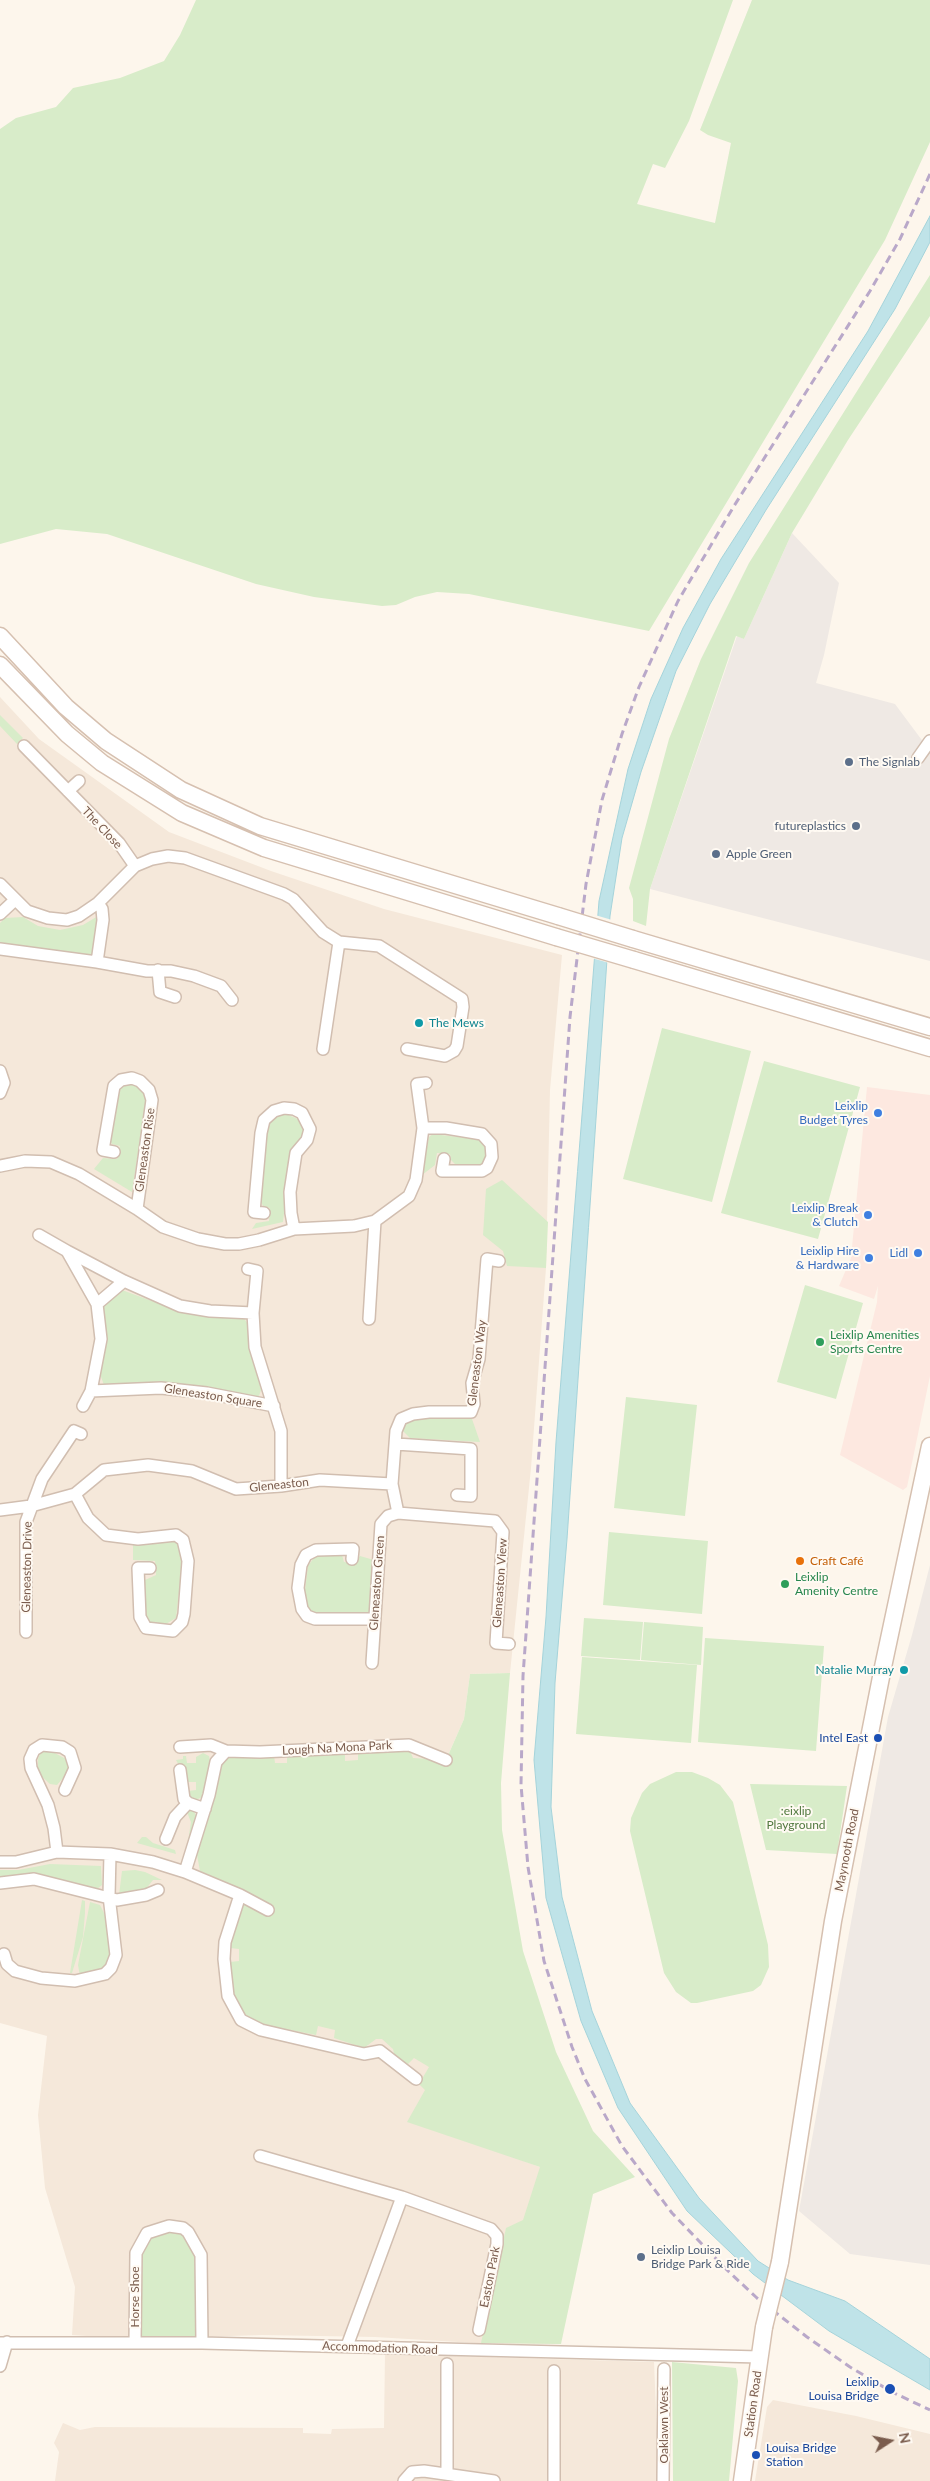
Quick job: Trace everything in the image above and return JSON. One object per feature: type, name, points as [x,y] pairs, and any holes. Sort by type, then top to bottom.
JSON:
[{"type":"main road","points":[[0,636],[66,707],[106,741],[181,790],[225,812],[268,828],[930,1027]]},
{"type":"main road","points":[[0,665],[66,734],[144,791],[182,813],[264,848],[930,1048]]},
{"type":"main road","name":"Maynooth Road","points":[[764,2329],[781,2260],[833,1921],[883,1667],[930,1446]]},
{"type":"main road","name":"Station Road","points":[[742,2481],[764,2329]]},
{"type":"street","points":[[918,758],[930,741]]},
{"type":"street","name":"The Close","points":[[24,746],[119,843],[135,866]]},
{"type":"street","points":[[68,792],[78,782]]},
{"type":"street","points":[[0,884],[27,911],[58,920],[79,916],[98,903],[135,866],[152,859],[168,856],[185,858],[234,875],[293,899],[323,932],[339,942],[379,946],[462,999],[461,1021],[457,1046],[454,1051],[445,1056],[407,1049]]},
{"type":"street","points":[[0,914],[15,900]]},
{"type":"street","points":[[97,962],[103,914],[98,903]]},
{"type":"street","points":[[323,1049],[339,942]]},
{"type":"street","points":[[0,949],[97,962],[147,971],[158,970],[194,976],[221,986],[232,1000]]},
{"type":"street","points":[[158,970],[160,992],[175,997]]},
{"type":"street","points":[[0,1071],[4,1083],[0,1093]]},
{"type":"street","name":"Gleneaston Rise","points":[[114,1152],[103,1150],[114,1086],[121,1080],[132,1078],[140,1080],[149,1090],[152,1100],[138,1209]]},
{"type":"street","points":[[0,1166],[24,1161],[51,1162],[79,1174],[138,1209],[163,1227],[198,1239],[226,1244],[239,1244],[259,1240],[294,1229],[354,1226],[375,1221],[409,1196],[416,1180],[423,1128],[417,1084],[426,1083]]},
{"type":"street","points":[[264,1213],[254,1212],[261,1133],[264,1120],[274,1111],[284,1108],[294,1109],[302,1113],[310,1129],[307,1140],[296,1153],[290,1192],[294,1229]]},
{"type":"street","points":[[423,1128],[446,1128],[482,1134],[491,1144],[492,1157],[486,1168],[482,1171],[442,1171],[444,1159]]},
{"type":"street","points":[[369,1319],[375,1221]]},
{"type":"street","points":[[39,1235],[124,1282],[180,1306],[253,1313]]},
{"type":"street","points":[[67,1251],[98,1304],[101,1339],[91,1391],[83,1406]]},
{"type":"street","name":"Gleneaston Way","points":[[392,1484],[396,1431],[401,1419],[413,1414],[430,1412],[470,1412],[474,1404],[472,1383],[479,1359],[487,1260],[499,1261]]},
{"type":"street","name":"Gleneaston Square","points":[[248,1269],[257,1270],[253,1313],[257,1354],[281,1431],[281,1486]]},
{"type":"street","points":[[98,1304],[124,1282]]},
{"type":"street","name":"Gleneaston Square","points":[[91,1391],[160,1388],[208,1393],[274,1406]]},
{"type":"street","name":"Gleneaston Drive","points":[[26,1632],[26,1522],[42,1479],[74,1431],[81,1434]]},
{"type":"street","points":[[396,1444],[471,1449],[471,1496],[457,1495]]},
{"type":"street","name":"Gleneaston","points":[[0,1510],[31,1506],[74,1494],[104,1470],[148,1465],[192,1471],[236,1488],[281,1486],[320,1480],[392,1484]]},
{"type":"street","points":[[392,1484],[398,1513]]},
{"type":"street","points":[[74,1494],[88,1518],[106,1535],[138,1539],[176,1535],[183,1540],[188,1561],[184,1614],[182,1622],[173,1631],[146,1628],[140,1617],[138,1568],[150,1568]]},
{"type":"street","name":"Gleneaston Green","points":[[372,1663],[382,1524],[388,1516],[398,1513]]},
{"type":"street","name":"Gleneaston View","points":[[398,1513],[494,1521],[503,1532],[496,1643],[508,1644]]},
{"type":"street","points":[[352,1559],[353,1549],[316,1550],[306,1555],[301,1565],[298,1588],[302,1609],[307,1616],[315,1619],[375,1619]]},
{"type":"street","points":[[57,1852],[48,1805],[32,1768],[30,1759],[34,1750],[42,1745],[62,1746],[70,1752],[75,1768],[65,1790]]},
{"type":"street","name":"Lough Na Mona Park","points":[[180,1747],[211,1745],[226,1751],[289,1751],[409,1745],[446,1760]]},
{"type":"street","points":[[185,1872],[205,1809],[216,1762],[226,1751]]},
{"type":"street","points":[[180,1770],[182,1791],[188,1803],[205,1809]]},
{"type":"street","points":[[166,1839],[175,1817],[188,1803]]},
{"type":"street","points":[[0,1862],[16,1862],[57,1852],[110,1854],[153,1862],[185,1872],[240,1895],[268,1910]]},
{"type":"street","points":[[4,1954],[7,1964],[15,1971],[42,1978],[75,1981],[105,1974],[111,1968],[116,1955],[109,1896],[110,1854]]},
{"type":"street","points":[[0,1882],[34,1879],[109,1896],[117,1900],[146,1895],[158,1890]]},
{"type":"street","points":[[240,1895],[225,1942],[224,1959],[228,1996],[240,2020],[261,2030],[364,2054],[380,2051],[416,2079]]},
{"type":"street","name":"Easton Park","points":[[260,2156],[402,2197],[491,2229],[497,2236],[478,2330]]},
{"type":"street","points":[[347,2346],[402,2197]]},
{"type":"street","name":"Horse Shoe","points":[[135,2343],[136,2254],[147,2233],[169,2226],[183,2228],[188,2232],[201,2255],[202,2343]]},
{"type":"street","points":[[0,2366],[3,2342]]},
{"type":"street","name":"Accommodation Road","points":[[3,2342],[202,2343],[760,2357]]},
{"type":"street","points":[[447,2364],[447,2473]]},
{"type":"street","name":"Oaklawn West","points":[[663,2481],[664,2369]]},
{"type":"street","points":[[554,2371],[554,2481]]},
{"type":"street","points":[[404,2481],[412,2472],[447,2473],[494,2481]]},
{"type":"shaded area","points":[[792,533],[839,583],[824,655],[816,683],[895,704],[930,751],[930,961],[650,889],[737,636],[744,639]]},
{"type":"shaded area","points":[[0,697],[39,739],[169,832],[271,871],[384,909],[562,955],[550,1090],[546,1268],[531,1468],[510,1673],[470,1674],[464,1719],[446,1760],[385,2033],[431,2066],[489,2148],[540,2167],[561,2344],[475,2343],[375,2337],[262,2335],[131,2339],[72,2335],[75,2287],[45,2188],[38,2115],[47,2036],[0,2023]]},
{"type":"shaded area","points":[[867,1087],[930,1095],[930,1376],[907,1487],[903,1490],[840,1455],[877,1302],[878,1286],[874,1299],[839,1286],[851,1258]]},
{"type":"shaded area","points":[[930,1565],[930,2265],[850,2254],[799,2211],[888,1717]]},
{"type":"shaded area","points":[[385,2354],[654,2362],[659,2481],[55,2481],[59,2452],[54,2443],[63,2423],[80,2430],[95,2427],[303,2428],[303,2433],[331,2434],[332,2429],[384,2428]]},
{"type":"shaded area","points":[[773,2400],[856,2416],[930,2434],[930,2481],[755,2481],[767,2407]]},
{"type":"green space","points":[[196,0],[733,0],[689,121],[665,168],[653,164],[637,204],[715,223],[731,143],[708,135],[700,130],[752,0],[930,0],[930,142],[885,240],[649,631],[469,594],[437,592],[415,597],[396,605],[382,606],[314,597],[256,584],[107,534],[56,529],[0,544],[0,129],[16,118],[56,107],[73,88],[120,78],[164,61],[180,35]]},
{"type":"green space","points":[[930,275],[930,316],[848,440],[792,533],[744,639],[736,636],[650,889],[646,926],[633,921],[633,899],[629,888],[669,739],[701,659],[749,563]]},
{"type":"green space","points":[[0,715],[23,738],[17,744],[0,726]]},
{"type":"green space","points":[[100,916],[94,953],[91,957],[0,945],[0,923],[5,918],[23,917],[38,926],[60,930],[83,925]]},
{"type":"green space","points":[[662,1028],[751,1051],[712,1202],[623,1179]]},
{"type":"green space","points":[[764,1061],[860,1087],[818,1239],[721,1213]]},
{"type":"green space","points":[[123,1084],[134,1084],[143,1091],[146,1098],[132,1192],[94,1169],[103,1158],[117,1159],[120,1146],[112,1144],[110,1140],[117,1091]]},
{"type":"green space","points":[[284,1113],[300,1120],[304,1128],[303,1136],[290,1160],[283,1222],[252,1229],[256,1223],[269,1221],[270,1208],[264,1207],[260,1201],[265,1142],[271,1120]]},
{"type":"green space","points":[[433,1134],[482,1140],[486,1147],[486,1159],[482,1165],[457,1166],[451,1160],[450,1154],[437,1153],[435,1165],[422,1175],[429,1137]]},
{"type":"green space","points":[[502,1180],[548,1222],[546,1268],[507,1266],[503,1251],[483,1235],[486,1189]]},
{"type":"green space","name":"Leixlip Amenities Sports Centre","points":[[805,1285],[863,1303],[836,1399],[777,1382]]},
{"type":"green space","points":[[122,1290],[179,1311],[243,1317],[248,1324],[261,1390],[259,1396],[254,1400],[104,1385],[100,1374],[105,1341],[101,1308],[103,1304]]},
{"type":"green space","points":[[626,1397],[697,1405],[685,1516],[614,1508]]},
{"type":"green space","points":[[431,1416],[472,1419],[480,1442],[410,1438],[403,1431],[404,1420]]},
{"type":"green space","points":[[609,1532],[708,1541],[702,1614],[603,1605]]},
{"type":"green space","points":[[176,1540],[182,1550],[182,1566],[176,1618],[166,1624],[151,1624],[146,1619],[143,1584],[145,1580],[156,1575],[155,1561],[133,1560],[133,1545]]},
{"type":"green space","points":[[316,1555],[342,1555],[344,1562],[354,1563],[360,1556],[374,1560],[370,1612],[316,1614],[306,1606],[305,1590],[308,1566]]},
{"type":"green space","points":[[584,1618],[643,1622],[640,1660],[581,1656]]},
{"type":"green space","points":[[644,1622],[703,1627],[701,1665],[641,1660]]},
{"type":"green space","points":[[705,1638],[824,1646],[816,1751],[698,1742]]},
{"type":"green space","points":[[582,1657],[697,1665],[691,1743],[576,1734]]},
{"type":"green space","points":[[510,1673],[501,1783],[502,1830],[523,1951],[556,2052],[593,2131],[635,2177],[593,2194],[561,2344],[481,2343],[506,2228],[523,2220],[540,2167],[407,2122],[425,2090],[419,2084],[429,2067],[414,2058],[408,2064],[399,2062],[395,2058],[393,2049],[382,2039],[376,2039],[364,2048],[334,2038],[335,2030],[318,2026],[316,2035],[260,2024],[247,2017],[239,2008],[230,1980],[230,1962],[239,1961],[239,1949],[230,1948],[238,1911],[252,1894],[200,1871],[197,1855],[221,1764],[226,1758],[274,1755],[275,1763],[287,1763],[287,1755],[345,1753],[345,1761],[358,1760],[358,1752],[405,1749],[410,1751],[413,1758],[446,1760],[464,1719],[470,1674]]},
{"type":"green space","points":[[41,1751],[51,1751],[68,1760],[69,1771],[57,1785],[50,1784],[38,1773],[38,1759]]},
{"type":"green space","points":[[203,1753],[209,1756],[210,1761],[202,1797],[194,1801],[188,1796],[188,1791],[196,1790],[196,1782],[188,1782],[176,1760],[183,1759],[183,1756],[186,1756],[187,1763],[196,1763],[196,1757]]},
{"type":"green space","points":[[676,1772],[692,1772],[708,1778],[720,1785],[733,1802],[768,1945],[769,1967],[761,1985],[753,1991],[691,2003],[676,1992],[664,1973],[630,1831],[631,1818],[642,1793],[650,1784]]},
{"type":"green space","name":":eixlip Playground","points":[[750,1784],[847,1786],[837,1854],[766,1850]]},
{"type":"green space","points":[[193,1810],[197,1817],[187,1848],[191,1822],[187,1812]]},
{"type":"green space","points":[[142,1837],[146,1837],[153,1843],[175,1850],[176,1854],[137,1843]]},
{"type":"green space","points":[[50,1864],[101,1866],[102,1885],[97,1889],[0,1878],[0,1870],[18,1870]]},
{"type":"green space","points":[[135,1870],[145,1872],[162,1880],[153,1880],[145,1890],[119,1895],[122,1871]]},
{"type":"green space","points":[[82,1900],[85,1901],[83,1937],[72,1973],[70,1973]]},
{"type":"green space","points":[[90,1902],[100,1905],[105,1915],[110,1951],[107,1965],[100,1971],[80,1976],[78,1965]]},
{"type":"green space","points":[[164,2230],[184,2234],[198,2258],[196,2338],[142,2337],[141,2254],[145,2244],[155,2233]]},
{"type":"green space","points":[[672,2362],[736,2368],[738,2381],[729,2481],[673,2481]]},
{"type":"water","points":[[930,216],[930,242],[895,309],[766,510],[710,604],[676,671],[641,772],[622,838],[610,916],[567,1539],[555,1683],[551,1807],[562,1897],[592,2011],[630,2103],[699,2198],[758,2261],[788,2280],[845,2301],[930,2359],[930,2390],[829,2331],[753,2274],[687,2211],[618,2108],[581,2021],[546,1898],[534,1760],[546,1617],[556,1442],[599,901],[628,769],[651,699],[683,628],[721,559],[868,331]]},
{"type":"pier","points":[[595,915],[612,920],[609,963],[592,958]]},
{"type":"railway","points":[[930,174],[900,239],[870,291],[734,506],[678,601],[639,687],[622,734],[602,800],[586,884],[570,1017],[523,1676],[521,1785],[528,1867],[544,1961],[572,2047],[585,2079],[622,2146],[672,2213],[757,2298],[807,2337],[850,2367],[892,2392],[930,2410]]},
{"type":"place","name":"The Signlab","points":[[849,762]]},
{"type":"place","name":"futureplastics","points":[[856,826]]},
{"type":"place","name":"Apple Green","points":[[716,854]]},
{"type":"place","name":"The Mews","points":[[419,1023]]},
{"type":"place","name":"Leixlip Budget Tyres","points":[[878,1113]]},
{"type":"place","name":"Leixlip Break & Clutch","points":[[868,1215]]},
{"type":"place","name":"Lidl","points":[[918,1253]]},
{"type":"place","name":"Leixlip Hire & Hardware","points":[[869,1258]]},
{"type":"place","name":"Leixlip Amenities Sports Centre","points":[[820,1342]]},
{"type":"place","name":"Craft Café","points":[[800,1561]]},
{"type":"place","name":"Leixlip Amenity Centre","points":[[785,1584]]},
{"type":"place","name":"Natalie Murray","points":[[904,1670]]},
{"type":"place","name":"Intel East","points":[[878,1738]]},
{"type":"place","name":"Leixlip Louisa Bridge Park & Ride","points":[[641,2257]]},
{"type":"place","name":"Leixlip Louisa Bridge","points":[[890,2389]]},
{"type":"place","name":"Louisa Bridge Station","points":[[756,2455]]}]
